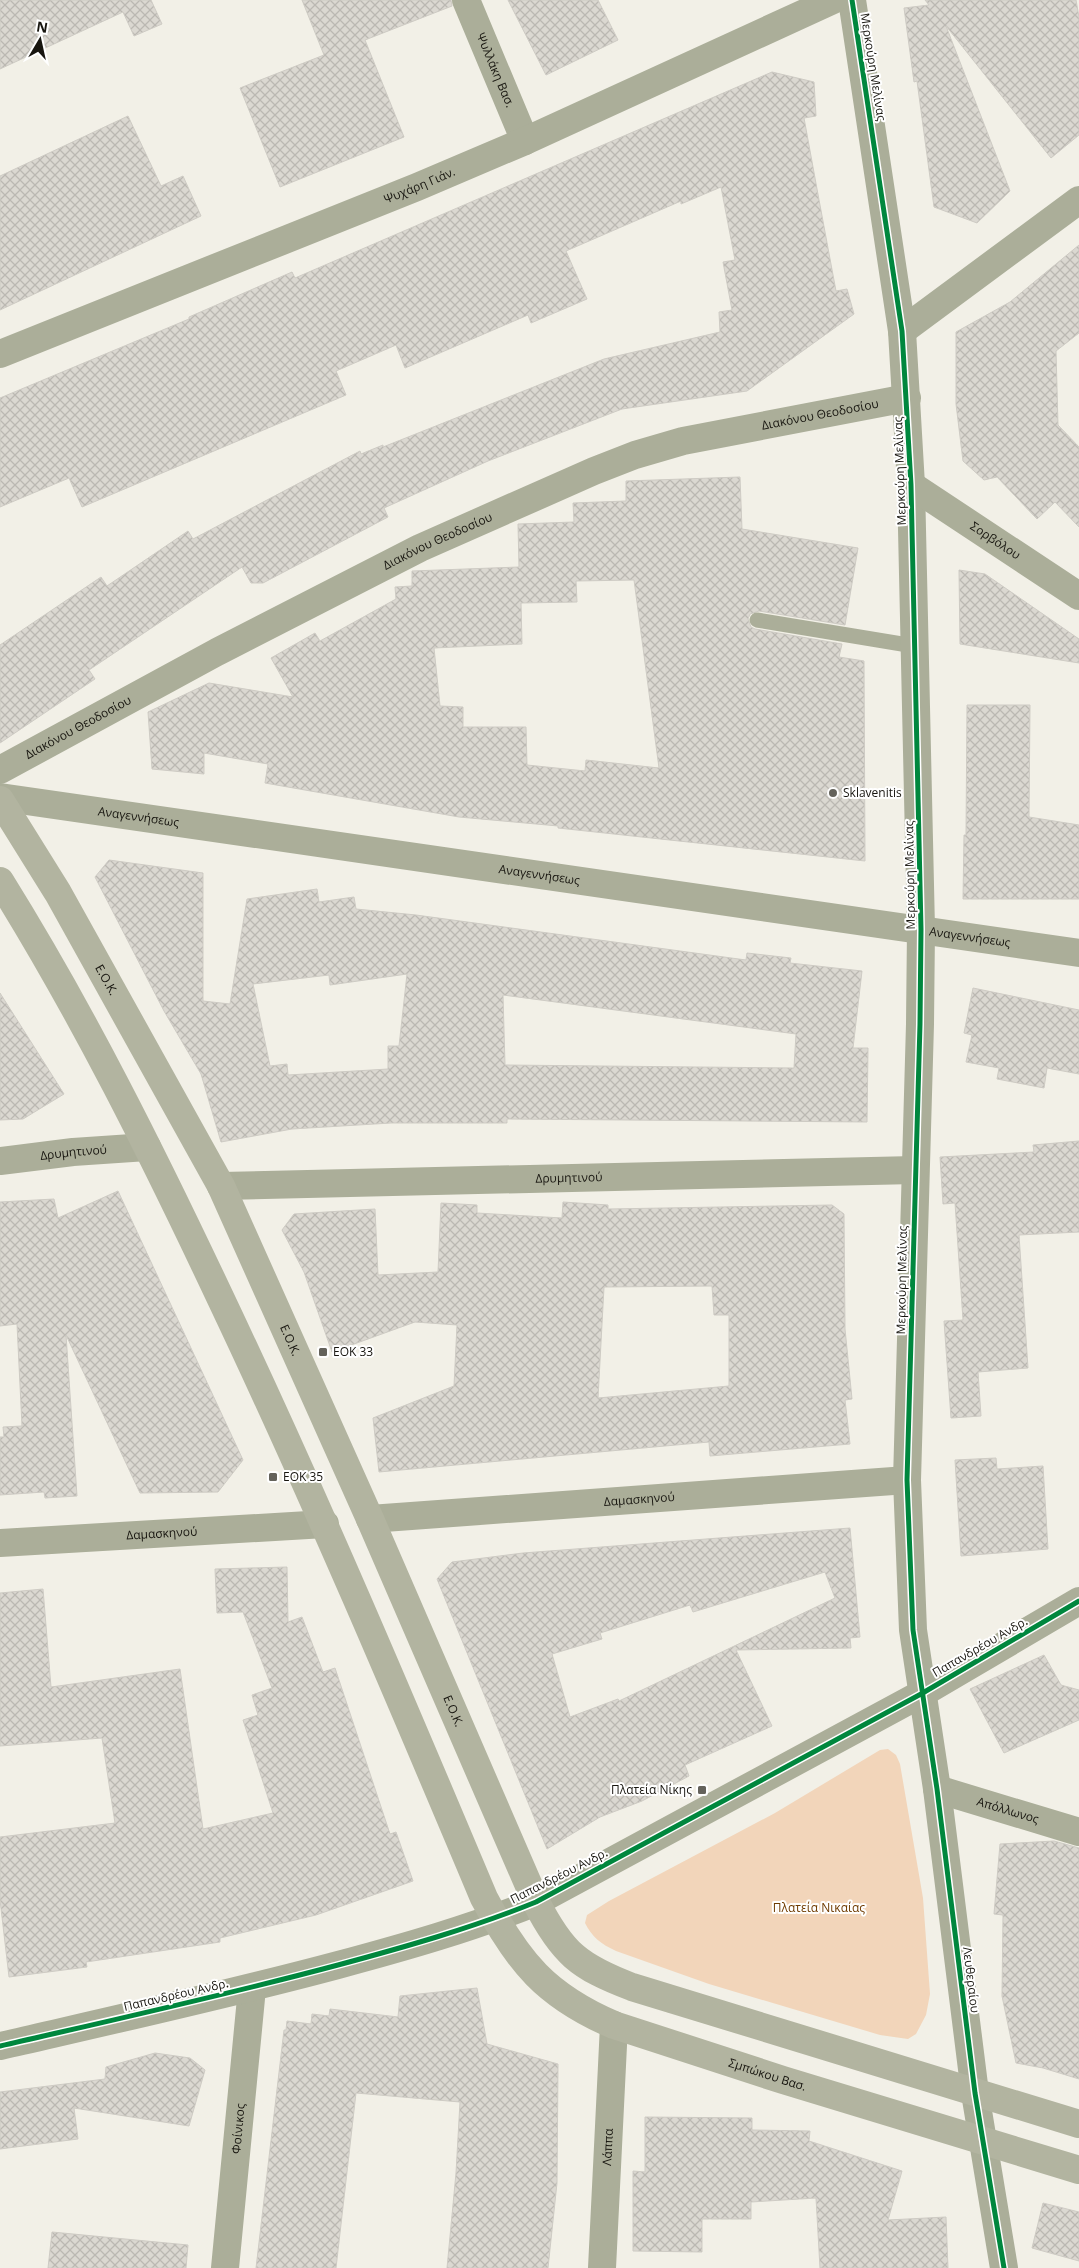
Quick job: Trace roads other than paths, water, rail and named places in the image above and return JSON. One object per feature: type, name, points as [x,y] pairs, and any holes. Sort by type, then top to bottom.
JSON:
[{"type":"main road","name":"Ε.Ο.Κ.","points":[[0,799],[58,893],[221,1186],[370,1519],[536,1902]]},
{"type":"main road","points":[[0,881],[67,996],[173,1197],[216,1287],[325,1524],[484,1898],[495,1919]]},
{"type":"main road","points":[[536,1902],[553,1933],[568,1953],[582,1964],[609,1978],[667,1998],[1079,2124]]},
{"type":"main road","name":"Σμπώκου Βασ.","points":[[495,1919],[517,1954],[544,1984],[588,2014],[614,2025],[774,2078],[1079,2170]]},
{"type":"street","name":"Ψυλλάκη Βασ.","points":[[466,0],[525,141]]},
{"type":"street","name":"Ψυχάρη Γιάν.","points":[[0,354],[339,219],[525,141],[833,0]]},
{"type":"street","name":"Μερκούρη Μελίνας","points":[[852,0],[902,331],[912,485],[921,929],[908,1480],[913,1630],[921,1694]]},
{"type":"street","points":[[902,331],[1079,200]]},
{"type":"street","name":"Διακόνου Θεοδοσίου","points":[[0,770],[208,656],[420,548],[586,474],[635,455],[683,442],[907,398]]},
{"type":"street","name":"Σορβόλου","points":[[912,485],[1079,596]]},
{"type":"street","name":"Αναγεννήσεως","points":[[0,799],[1079,953]]},
{"type":"street","name":"Δρυμητινού","points":[[0,1161],[74,1152],[147,1147]]},
{"type":"street","name":"Δρυμητινού","points":[[221,1186],[915,1170]]},
{"type":"street","name":"Δαμασκηνού","points":[[370,1519],[908,1480]]},
{"type":"street","name":"Δαμασκηνού","points":[[0,1543],[325,1524]]},
{"type":"street","name":"Παπανδρέου Ανδρ.","points":[[0,2046],[252,1988],[428,1940],[495,1919],[536,1902],[921,1694],[1079,1601]]},
{"type":"street","name":"Λευθεραίου","points":[[921,1694],[936,1789],[975,2093],[1004,2268]]},
{"type":"street","name":"Απόλλωνος","points":[[936,1789],[1079,1832]]},
{"type":"street","name":"Φοίνικος","points":[[225,2268],[252,1988]]},
{"type":"street","name":"Λάππα","points":[[602,2268],[614,2025]]},
{"type":"lane","points":[[757,620],[914,646]]},
{"type":"place","name":"Sklavenitis","points":[[833,793]]},
{"type":"place","name":"EOK 33","points":[[323,1352]]},
{"type":"place","name":"EOK 35","points":[[273,1477]]},
{"type":"place","name":"Πλατεία Νίκης","points":[[702,1790]]},
{"type":"park label","name":"Πλατεία Νικαίας","points":[[819,1908]]}]
